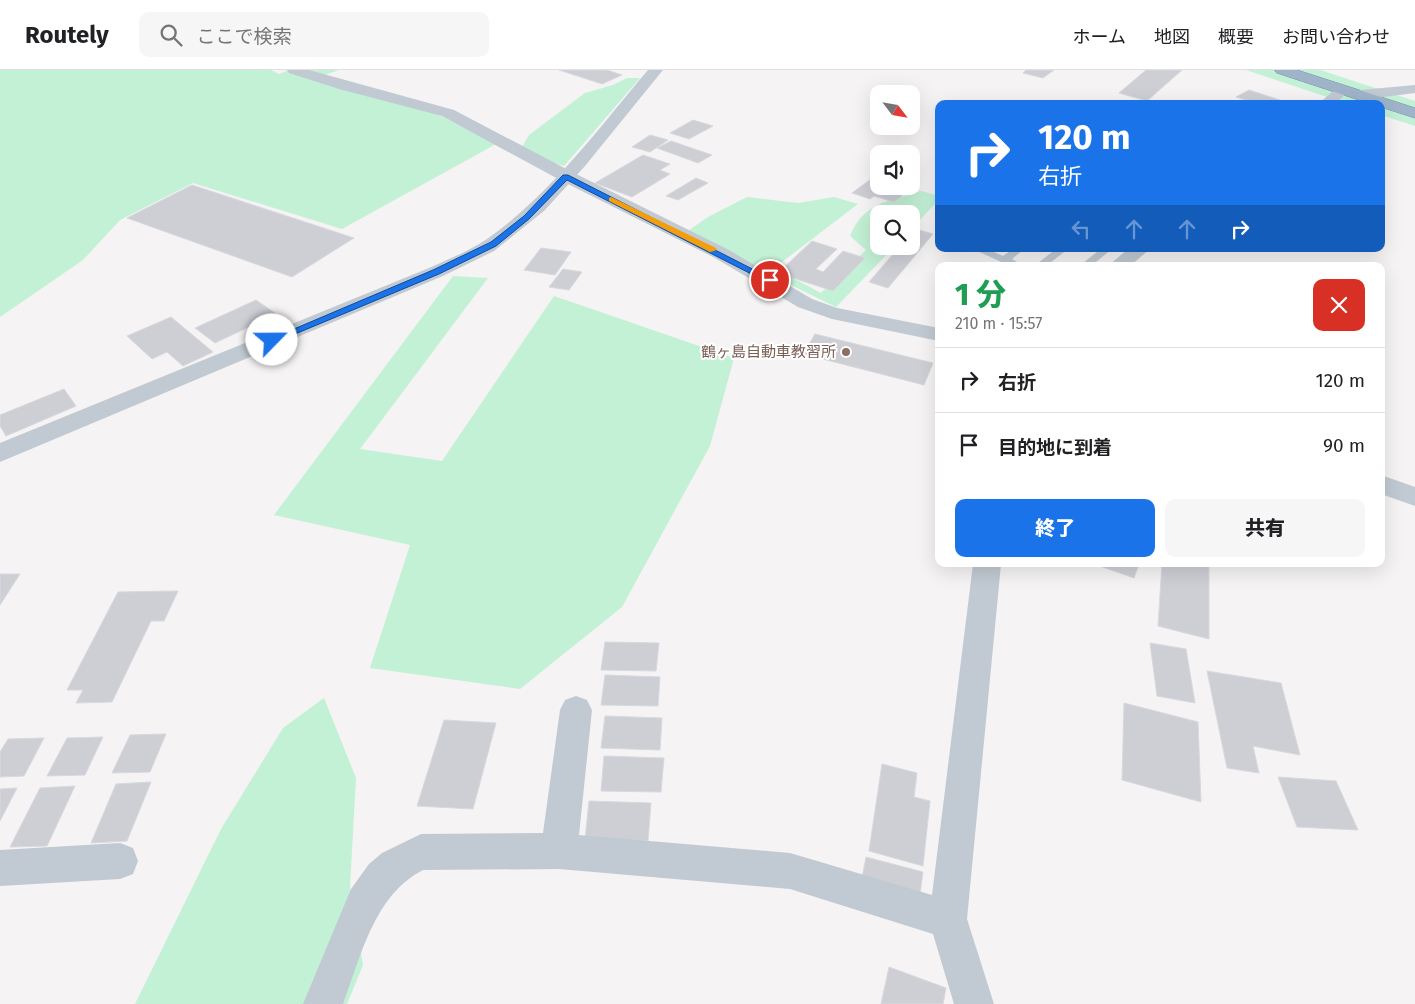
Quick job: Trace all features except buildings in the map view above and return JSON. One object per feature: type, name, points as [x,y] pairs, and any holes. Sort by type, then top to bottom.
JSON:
[{"type":"highway","points":[[1282,70],[1375,100]]},
{"type":"highway","points":[[1385,103],[1415,113]]},
{"type":"street","points":[[294,70],[344,86],[448,113],[566,176],[722,254],[805,303],[832,313],[935,335]]},
{"type":"street","points":[[0,453],[436,272],[493,244],[527,218],[566,176],[656,70]]},
{"type":"street","points":[[1360,95],[1415,89]]},
{"type":"street","points":[[1330,100],[1343,90]]},
{"type":"street","points":[[1123,262],[1136,252]]},
{"type":"street","points":[[1385,486],[1415,497]]},
{"type":"street","points":[[974,1004],[948,919],[987,567]]},
{"type":"street","points":[[559,852],[576,710]]},
{"type":"street","points":[[323,1004],[369,892],[382,876],[404,859],[420,852],[559,852],[790,871],[948,919]]},
{"type":"street","points":[[0,868],[120,861]]},
{"type":"lane","points":[[985,252],[1009,262]]},
{"type":"lane","points":[[1004,260],[1013,252]]},
{"type":"lane","points":[[1045,262],[1059,252]]},
{"type":"lane","points":[[1089,262],[1103,252]]},
{"type":"green space","points":[[0,70],[271,70],[279,74],[289,70],[339,70],[322,76],[439,115],[496,144],[342,229],[193,183],[120,220],[83,260],[0,317]]},
{"type":"green space","points":[[1246,70],[1320,70],[1415,101],[1415,126],[1385,116],[1385,100],[1336,100]]},
{"type":"green space","points":[[627,78],[640,78],[564,166],[537,158],[521,149],[529,135],[585,93],[613,85]]},
{"type":"green space","points":[[921,191],[935,195],[935,204],[920,220],[920,205],[877,205],[908,195],[920,195]]},
{"type":"green space","points":[[747,197],[798,203],[834,197],[858,204],[774,268],[821,293],[866,250],[850,236],[870,209],[870,255],[886,255],[836,307],[685,233],[708,217]]},
{"type":"green space","points":[[453,276],[488,278],[360,449],[442,461],[554,296],[734,358],[710,446],[622,607],[520,689],[370,668],[410,545],[274,515]]},
{"type":"green space","points":[[324,698],[356,778],[350,887],[363,965],[347,1004],[135,1004],[221,829],[283,728]]},
{"type":"slow traffic","points":[[611,199],[713,250]]},
{"type":"place","name":"鶴ヶ島自動車教習所","points":[[846,352]]},
{"type":"route","points":[[272,340],[436,272],[493,244],[527,218],[566,176],[770,280]]}]
